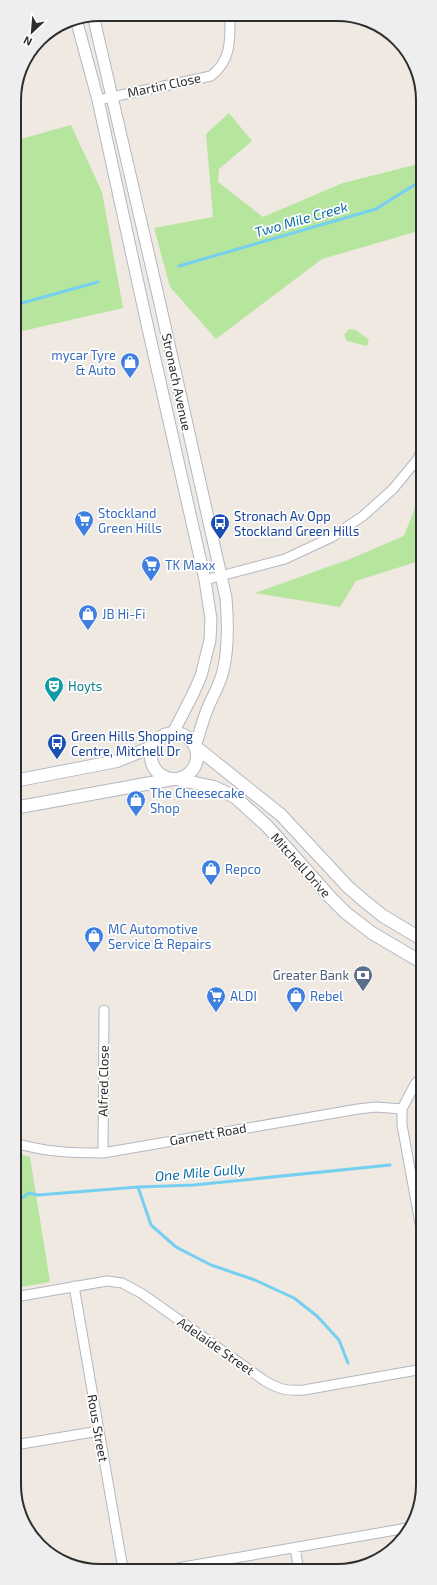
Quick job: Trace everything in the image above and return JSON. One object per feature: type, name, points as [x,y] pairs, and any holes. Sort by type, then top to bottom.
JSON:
[{"type":"main road","points":[[21,780],[118,761],[154,746],[163,736],[173,733],[186,736],[196,747],[198,756],[194,768],[188,774],[174,779],[160,774],[154,767],[152,754],[154,746]]},
{"type":"main road","name":"Mitchell Drive","points":[[196,747],[281,815],[362,900],[383,916],[416,936]]},
{"type":"main road","name":"Mitchell Drive","points":[[21,807],[174,779],[214,787],[235,797],[267,826],[346,913],[372,933],[416,959]]},
{"type":"street","name":"Martin Close","points":[[98,100],[211,76],[219,70],[225,62],[230,40],[230,21]]},
{"type":"street","name":"Stronach Avenue","points":[[94,22],[222,575],[226,598],[228,627],[227,651],[220,683],[207,710],[196,747]]},
{"type":"street","name":"Stronach Avenue","points":[[78,25],[98,100],[204,580],[211,619],[207,652],[193,694],[173,733]]},
{"type":"street","points":[[204,580],[285,559],[332,537],[363,516],[393,489],[416,461]]},
{"type":"street","name":"Alfred Close","points":[[103,1153],[104,1010]]},
{"type":"street","points":[[416,1083],[402,1109],[402,1125],[416,1196]]},
{"type":"street","name":"Garnett Road","points":[[21,1145],[30,1148],[67,1154],[103,1153],[358,1109],[376,1107],[402,1109]]},
{"type":"street","name":"Adelaide Street","points":[[21,1296],[107,1281],[122,1283],[141,1293],[265,1381],[277,1388],[288,1391],[304,1390],[416,1370]]},
{"type":"street","name":"Rous Street","points":[[74,1286],[122,1564]]},
{"type":"street","points":[[21,1444],[99,1431]]},
{"type":"street","points":[[201,1564],[403,1529]]},
{"type":"street","points":[[295,1548],[298,1564]]},
{"type":"green space","points":[[229,113],[252,141],[219,169],[218,182],[263,217],[343,183],[416,165],[416,232],[322,259],[216,339],[170,287],[154,228],[213,217],[206,134]]},
{"type":"green space","points":[[71,125],[102,192],[123,308],[21,331],[21,139]]},
{"type":"green space","points":[[349,329],[356,330],[369,340],[367,346],[347,341],[344,335]]},
{"type":"green space","points":[[416,505],[416,562],[356,581],[340,607],[255,593],[350,559],[404,536]]},
{"type":"green space","points":[[21,1155],[30,1157],[50,1282],[21,1287]]},
{"type":"waterway","name":"Two Mile Creek","points":[[179,266],[376,209],[416,184]]},
{"type":"waterway","name":"Two Mile Creek","points":[[21,303],[98,282]]},
{"type":"waterway","name":"One Mile Gully","points":[[21,1199],[29,1193],[38,1195],[138,1187],[194,1185],[390,1165]]},
{"type":"waterway","points":[[138,1187],[151,1225],[176,1247],[211,1265],[255,1280],[294,1298],[317,1316],[339,1340],[348,1363]]},
{"type":"place","name":"mycar Tyre & Auto","points":[[130,379]]},
{"type":"place","name":"Stockland Green Hills","points":[[84,537]]},
{"type":"place","name":"Stronach Av Opp Stockland Green Hills","points":[[220,540]]},
{"type":"place","name":"TK Maxx","points":[[151,582]]},
{"type":"place","name":"JB Hi-Fi","points":[[88,631]]},
{"type":"place","name":"Hoyts","points":[[54,703]]},
{"type":"place","name":"Green Hills Shopping Centre, Mitchell Dr","points":[[57,760]]},
{"type":"place","name":"The Cheesecake Shop","points":[[136,817]]},
{"type":"place","name":"Repco","points":[[211,886]]},
{"type":"place","name":"MC Automotive Service & Repairs","points":[[94,953]]},
{"type":"place","name":"Greater Bank","points":[[363,992]]},
{"type":"place","name":"ALDI","points":[[216,1013]]},
{"type":"place","name":"Rebel","points":[[296,1013]]}]
